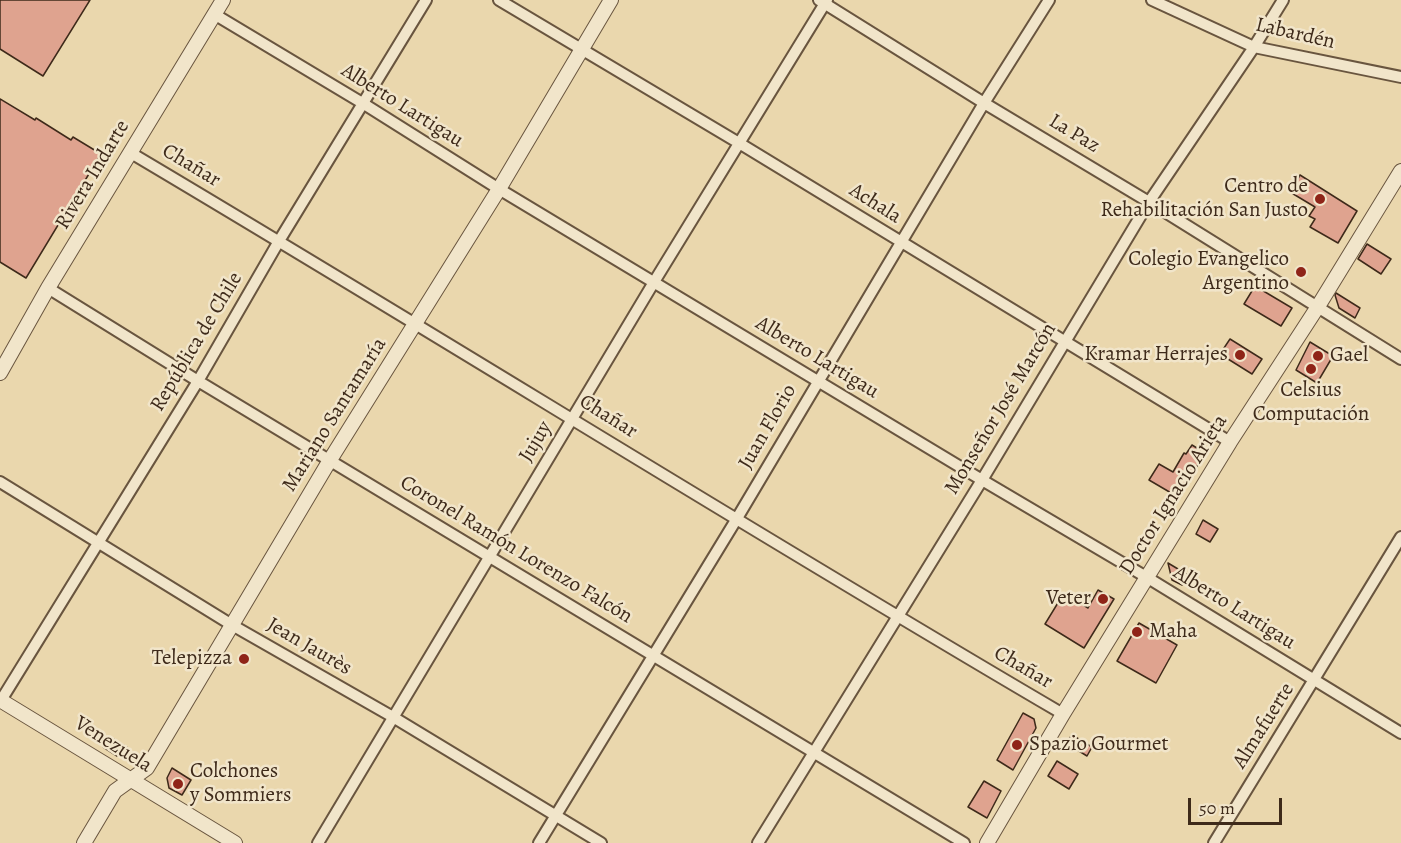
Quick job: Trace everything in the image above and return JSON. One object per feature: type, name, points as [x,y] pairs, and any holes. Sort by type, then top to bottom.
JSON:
[{"type":"street","name":"Rivera Indarte","points":[[1,370],[48,288],[223,0]]},
{"type":"street","name":"República de Chile","points":[[0,701],[198,381],[279,241],[426,0]]},
{"type":"street","name":"Achala","points":[[499,0],[739,143],[1230,442]]},
{"type":"street","name":"Mariano Santamaría","points":[[84,843],[116,791],[147,768],[330,460],[499,189],[611,0]]},
{"type":"street","name":"Juan Florio","points":[[539,843],[736,520],[984,103],[1049,0]]},
{"type":"street","name":"Labardén","points":[[1152,0],[1254,47],[1401,77]]},
{"type":"street","name":"Monseñor José Marcón","points":[[758,843],[1149,202],[1254,47],[1283,0]]},
{"type":"street","name":"La Paz","points":[[823,1],[984,103],[1149,202],[1401,359]]},
{"type":"street","name":"Jujuy","points":[[318,843],[823,1]]},
{"type":"street","name":"Alberto Lartigau","points":[[214,14],[499,189],[1148,578],[1401,734]]},
{"type":"street","name":"Chañar","points":[[131,153],[573,418],[897,617],[1063,714]]},
{"type":"street","name":"Doctor Ignacio Arieta","points":[[987,843],[1063,714],[1230,442],[1317,308],[1401,171]]},
{"type":"street","name":"Coronel Ramón Lorenzo Falcón","points":[[48,288],[198,381],[964,843]]},
{"type":"street","name":"Jean Jaurès","points":[[0,482],[232,625],[393,717],[601,843]]},
{"type":"street","name":"Almafuerte","points":[[1214,843],[1401,537]]},
{"type":"street","name":"Venezuela","points":[[0,701],[235,843]]},
{"type":"building","points":[[0,0],[90,0],[43,76],[0,49]]},
{"type":"building","points":[[0,99],[71,140],[73,137],[101,154],[26,278],[0,262]]},
{"type":"building","name":"Centro de Rehabilitación San Justo","points":[[1300,175],[1357,211],[1338,243],[1310,227],[1315,219],[1309,216],[1315,207],[1290,192]]},
{"type":"building","points":[[1367,244],[1391,259],[1381,274],[1358,259]]},
{"type":"building","points":[[1255,286],[1292,308],[1281,326],[1244,304]]},
{"type":"building","points":[[1336,293],[1360,308],[1355,318],[1339,308]]},
{"type":"building","name":"Kramar Herrajes","points":[[1230,339],[1262,359],[1252,374],[1220,354]]},
{"type":"building","points":[[1310,342],[1333,356],[1317,383],[1296,370]]},
{"type":"building","points":[[1192,445],[1205,453],[1178,497],[1149,480],[1159,464],[1173,472],[1184,453],[1186,454]]},
{"type":"building","points":[[1203,520],[1218,529],[1210,542],[1196,534]]},
{"type":"building","points":[[1168,563],[1188,575],[1182,585],[1172,580]]},
{"type":"building","points":[[1098,590],[1114,599],[1084,648],[1045,624],[1064,593],[1088,608]]},
{"type":"building","points":[[1139,623],[1177,645],[1156,683],[1117,661]]},
{"type":"building","points":[[1023,713],[1034,719],[1036,728],[1013,770],[997,760]]},
{"type":"building","points":[[1072,735],[1092,747],[1087,756],[1066,743]]},
{"type":"building","points":[[110,737],[128,748],[123,755],[117,756],[103,747]]},
{"type":"building","points":[[1057,761],[1078,774],[1069,789],[1048,776]]},
{"type":"building","name":"Colchones y Sommiers","points":[[172,768],[191,780],[182,795],[169,788],[167,778]]},
{"type":"building","points":[[984,781],[1001,791],[987,818],[968,807]]},
{"type":"place","name":"Centro de Rehabilitación San Justo","points":[[1320,199]]},
{"type":"place","name":"Colegio Evangelico Argentino","points":[[1301,272]]},
{"type":"place","name":"Kramar Herrajes","points":[[1240,355]]},
{"type":"place","name":"Gael","points":[[1318,356]]},
{"type":"place","name":"Celsius Computación","points":[[1311,369]]},
{"type":"place","name":"Veter","points":[[1103,599]]},
{"type":"place","name":"Maha","points":[[1137,632]]},
{"type":"place","name":"Telepizza","points":[[244,659]]},
{"type":"place","name":"Spazio Gourmet","points":[[1017,745]]},
{"type":"place","name":"Colchones y Sommiers","points":[[178,784]]}]
